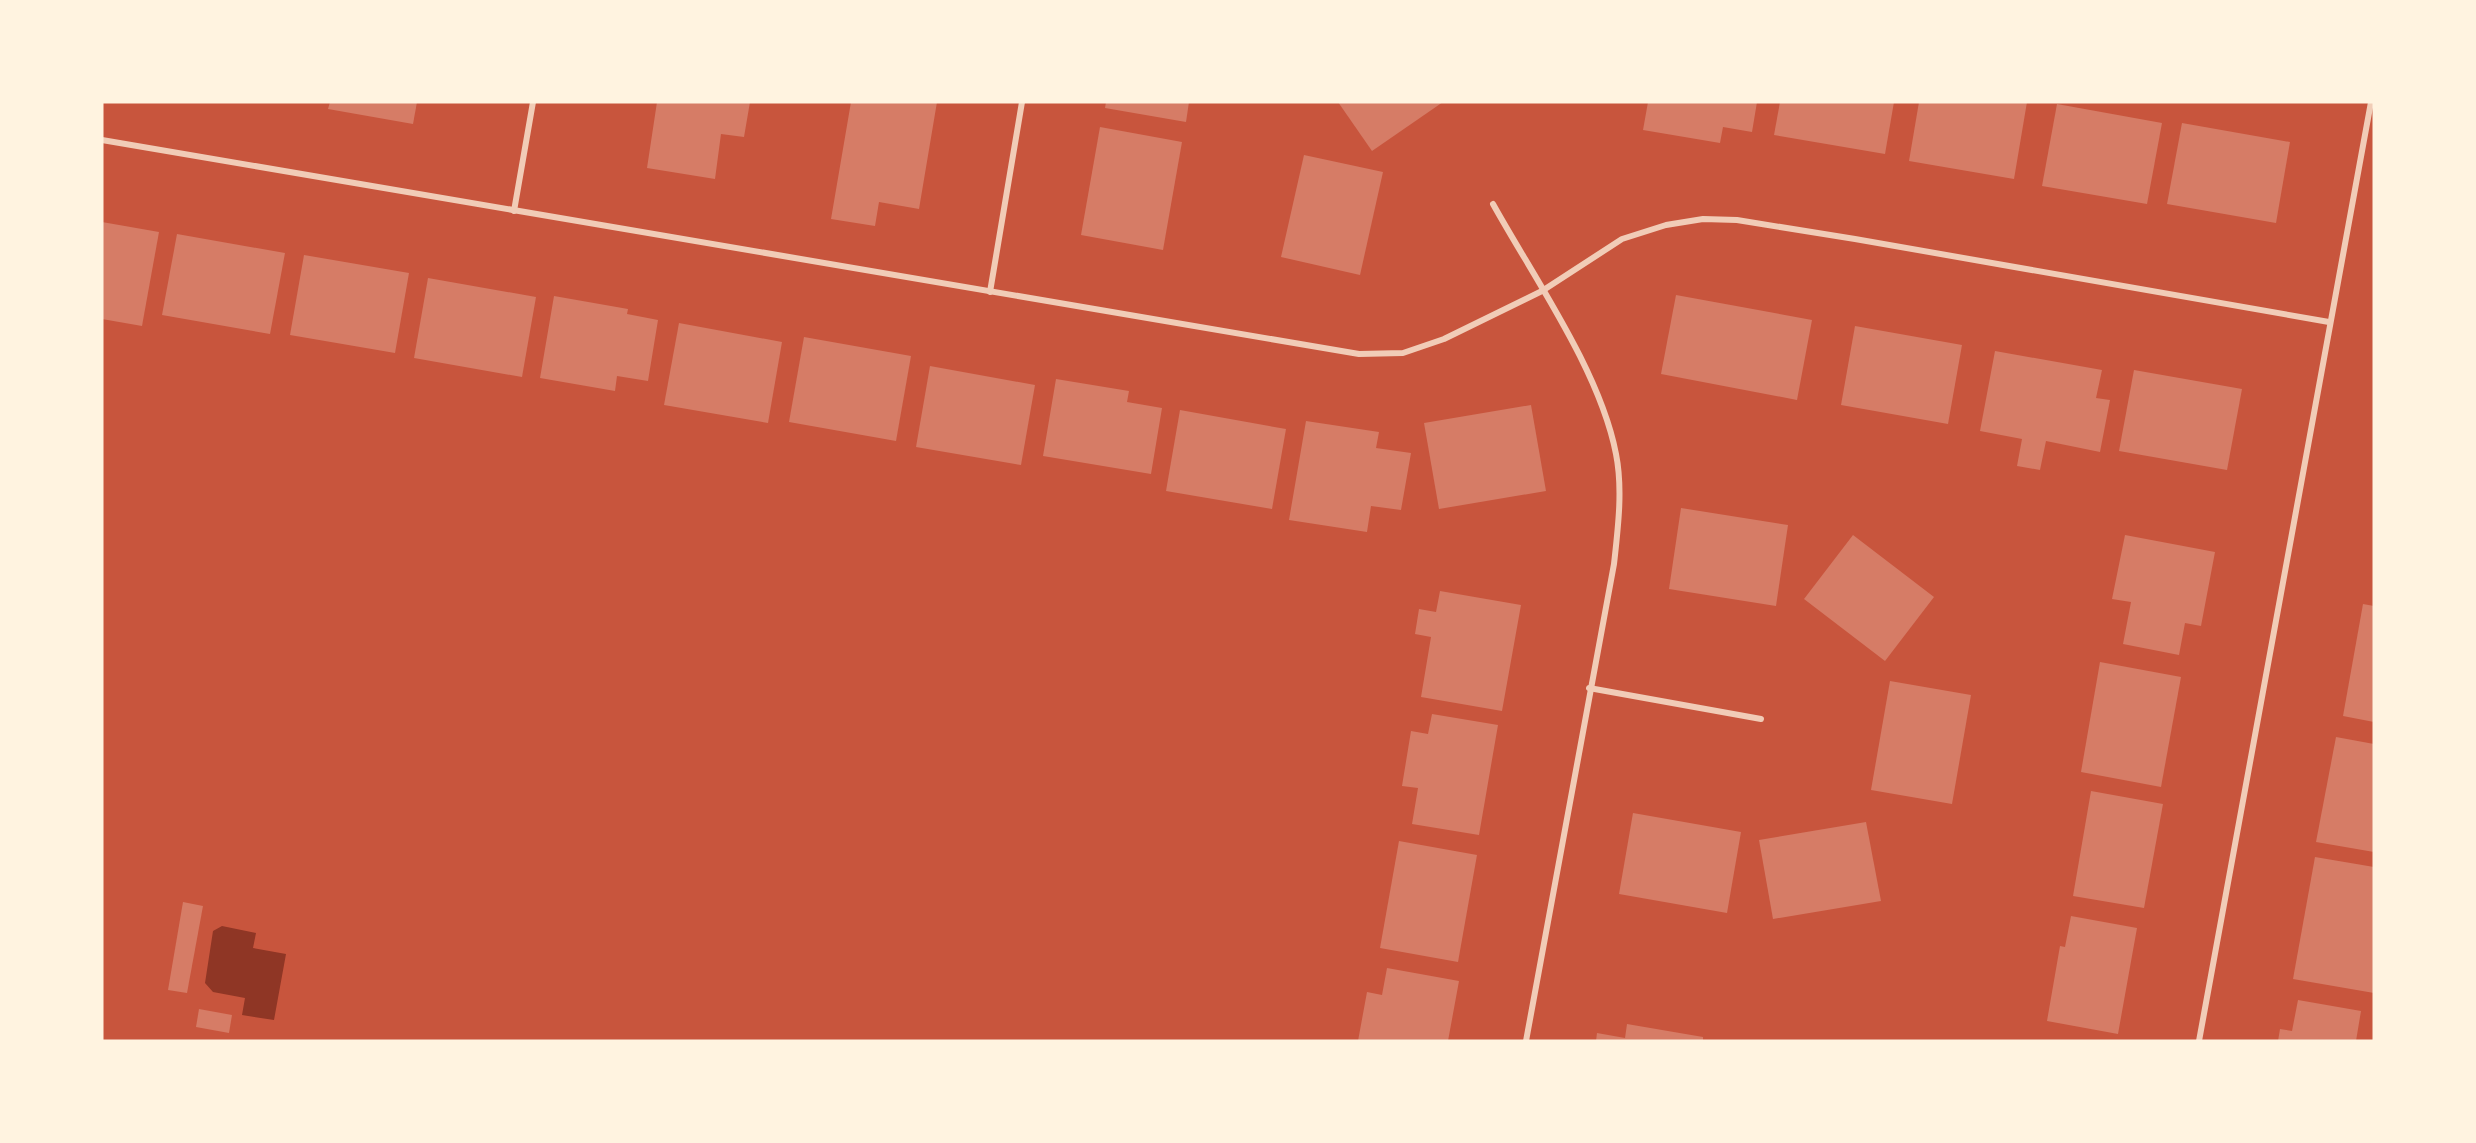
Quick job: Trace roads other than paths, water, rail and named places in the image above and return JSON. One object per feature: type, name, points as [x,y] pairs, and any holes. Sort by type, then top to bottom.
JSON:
[{"type":"street","points":[[514,211],[533,102]]},
{"type":"street","points":[[990,292],[1022,102]]},
{"type":"street","points":[[2199,1041],[2329,322],[2372,102]]},
{"type":"street","points":[[102,140],[1359,354],[1403,353],[1434,343],[1542,291],[1622,239],[1666,225],[1702,219],[1737,220],[2329,322]]},
{"type":"street","points":[[1493,204],[1588,371],[1616,455],[1619,515],[1614,564],[1589,688],[1526,1041]]},
{"type":"street","points":[[1589,688],[1761,719]]}]
